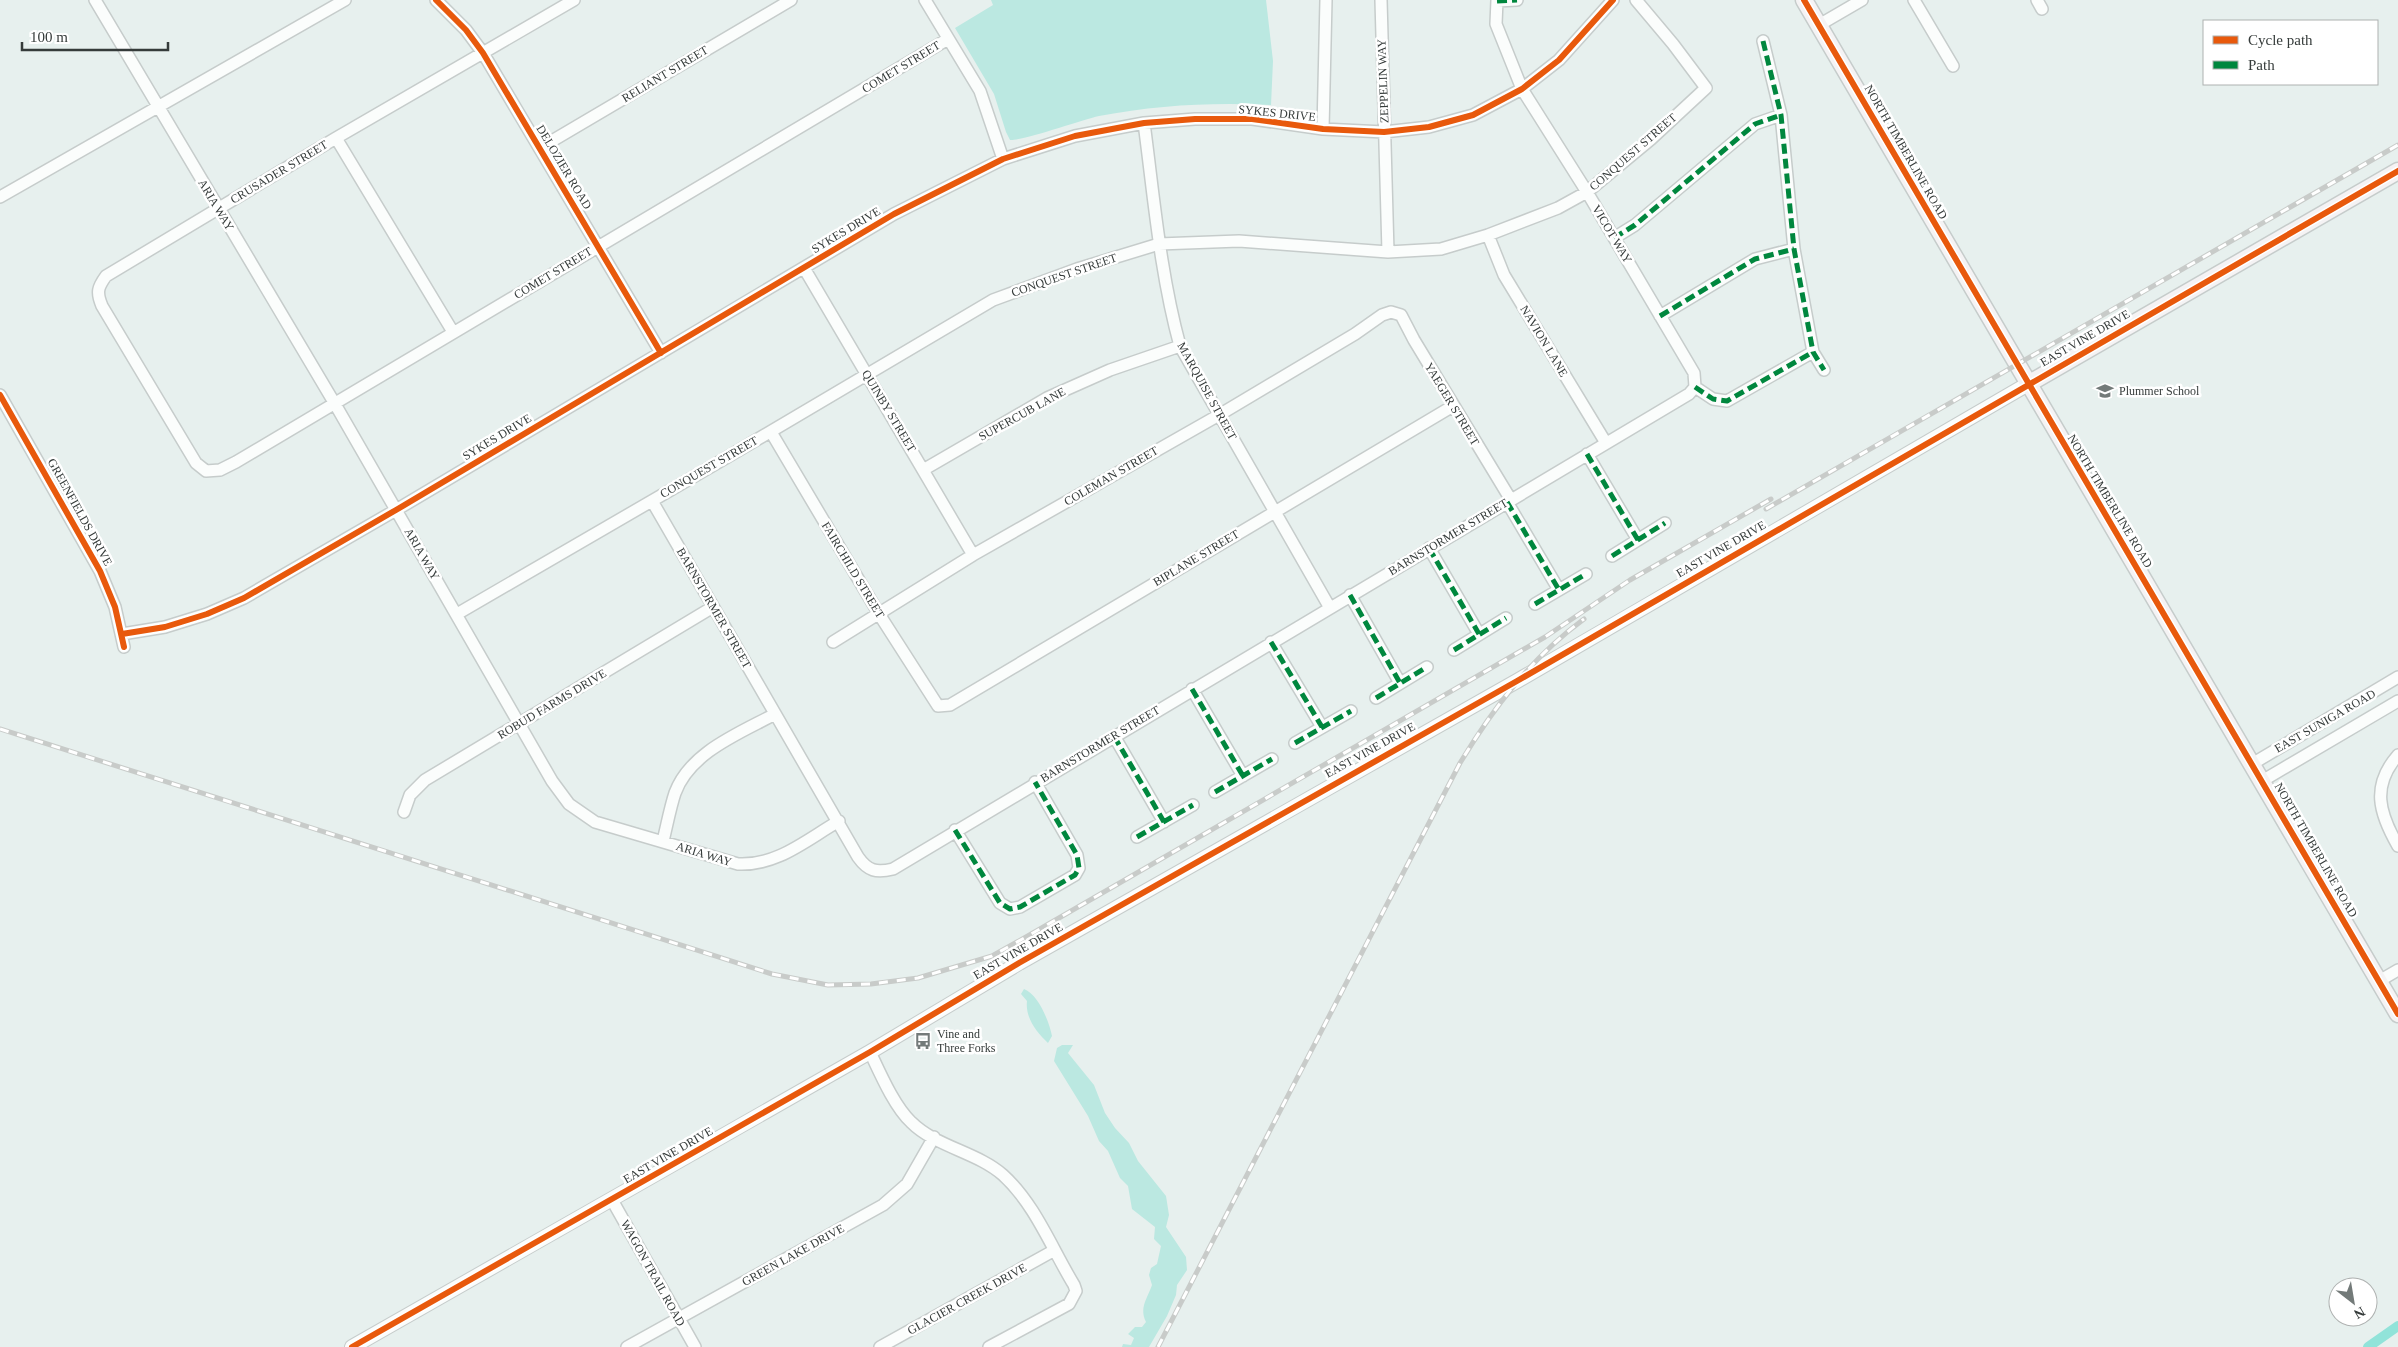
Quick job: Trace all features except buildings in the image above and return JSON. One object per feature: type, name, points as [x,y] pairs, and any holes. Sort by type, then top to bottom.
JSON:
[{"type":"main road","name":"NORTH TIMBERLINE ROAD","points":[[1804,0],[2398,1014]]},
{"type":"main road","name":"EAST VINE DRIVE","points":[[2028,384],[2398,171]]},
{"type":"street","name":"ARIA WAY","points":[[95,0],[335,404],[552,781],[569,804],[595,822],[738,864],[759,864],[774,860],[839,821]]},
{"type":"street","points":[[0,197],[345,0]]},
{"type":"street","name":"DELOZIER ROAD","points":[[436,0],[466,30],[483,53],[661,353]]},
{"type":"street","name":"CRUSADER STREET","points":[[206,471],[196,462],[189,451],[102,306],[98,296],[98,287],[106,276],[336,138],[574,0]]},
{"type":"street","name":"RELIANT STREET","points":[[540,148],[791,0]]},
{"type":"street","points":[[925,0],[980,91],[1003,159]]},
{"type":"street","points":[[1323,129],[1326,0]]},
{"type":"street","name":"ZEPPELIN WAY","points":[[1381,0],[1388,252]]},
{"type":"street","points":[[1497,0],[1517,0]]},
{"type":"street","name":"VICOT WAY","points":[[1497,0],[1496,24],[1522,89],[1587,192],[1694,373],[1695,387]]},
{"type":"street","name":"SYKES DRIVE","points":[[122,634],[165,627],[219,609],[244,598],[396,510],[894,214],[1003,159],[1075,136],[1144,123],[1195,119],[1252,119],[1323,129],[1384,132],[1429,127],[1472,115],[1522,89],[1559,60],[1613,0]]},
{"type":"street","name":"CONQUEST STREET","points":[[457,614],[771,432],[993,300],[1077,269],[1159,244],[1239,241],[1388,252],[1441,249],[1488,235],[1558,208],[1587,192],[1651,139],[1706,88],[1674,44],[1636,0]]},
{"type":"street","points":[[1819,25],[1862,0]]},
{"type":"street","points":[[1914,0],[1953,66]]},
{"type":"street","name":"COMET STREET","points":[[206,471],[220,470],[236,462],[948,39]]},
{"type":"street","points":[[1764,41],[1781,115],[1794,249],[1813,352],[1824,370]]},
{"type":"street","points":[[1614,238],[1635,226],[1755,124],[1781,115]]},
{"type":"street","name":"MARQUISE STREET","points":[[1144,123],[1159,244],[1170,311],[1180,346],[1330,608]]},
{"type":"street","points":[[336,138],[453,332]]},
{"type":"street","name":"NAVION LANE","points":[[1488,235],[1504,275],[1606,443]]},
{"type":"street","points":[[1660,316],[1755,259],[1794,249]]},
{"type":"street","name":"QUINBY STREET","points":[[804,268],[973,555]]},
{"type":"street","name":"YAEGER STREET","points":[[1391,312],[1401,315],[1559,590]]},
{"type":"street","name":"COLEMAN STREET","points":[[833,642],[973,555],[1219,414],[1355,334],[1382,315],[1391,312]]},
{"type":"street","name":"SUPERCUB LANE","points":[[924,470],[1047,398],[1110,370],[1180,346]]},
{"type":"street","points":[[1695,387],[1713,399],[1727,401],[1813,352]]},
{"type":"street","name":"EAST VINE DRIVE","points":[[354,1346],[870,1052],[1027,958],[1532,672],[2028,384]]},
{"type":"street","name":"BARNSTORMER STREET","points":[[652,500],[865,867],[874,871],[892,869],[1035,782],[1689,394],[1695,387]]},
{"type":"street","name":"GREENFIELDS DRIVE","points":[[0,395],[100,571],[122,634],[124,647]]},
{"type":"street","name":"BIPLANE STREET","points":[[938,706],[950,705],[1453,406]]},
{"type":"street","name":"FAIRCHILD STREET","points":[[771,432],[879,614],[938,706]]},
{"type":"street","points":[[1587,454],[1638,540]]},
{"type":"street","points":[[1612,556],[1665,523]]},
{"type":"street","points":[[1429,548],[1479,634]]},
{"type":"street","points":[[1535,604],[1586,574]]},
{"type":"street","points":[[1350,595],[1400,683]]},
{"type":"street","name":"ROBUD FARMS DRIVE","points":[[404,812],[410,795],[425,780],[713,606]]},
{"type":"street","points":[[1454,650],[1506,618]]},
{"type":"street","points":[[1271,642],[1322,728]]},
{"type":"street","points":[[1376,698],[1427,666]]},
{"type":"street","name":"EAST SUNIGA ROAD","points":[[2252,764],[2398,678]]},
{"type":"street","points":[[1192,689],[1243,776]]},
{"type":"street","name":"EAST SUNIGA ROAD","points":[[2262,781],[2398,701]]},
{"type":"street","points":[[1295,743],[1350,711]]},
{"type":"street","points":[[662,841],[676,791],[692,767],[710,750],[775,714]]},
{"type":"street","points":[[1114,736],[1164,822]]},
{"type":"street","points":[[2398,755],[2388,767],[2380,787],[2381,808],[2387,827],[2398,846]]},
{"type":"street","points":[[1215,792],[1272,759]]},
{"type":"street","points":[[955,830],[1000,903],[1010,909],[1020,907],[1067,879],[1075,874],[1079,868],[1078,855],[1035,782]]},
{"type":"street","points":[[1137,838],[1192,805]]},
{"type":"street","points":[[2379,981],[2398,970]]},
{"type":"street","points":[[870,1052],[910,1121],[934,1137],[1002,1174],[1028,1205],[1053,1251],[1074,1284],[1076,1291],[1074,1298],[1063,1308],[1052,1312],[990,1347]]},
{"type":"street","name":"GREEN LAKE DRIVE","points":[[627,1347],[883,1206],[907,1184],[934,1137]]},
{"type":"street","name":"WAGON TRAIL ROAD","points":[[612,1200],[695,1347]]},
{"type":"street","name":"GLACIER CREEK DRIVE","points":[[884,1346],[1053,1251]]},
{"type":"shaded area","points":[[991,0],[1266,0],[1273,61],[1271,105],[1206,104],[1142,109],[1099,116],[1027,137],[1010,140],[994,94],[955,28],[993,5]]},
{"type":"shaded area","points":[[1024,989],[1034,996],[1046,1016],[1052,1036],[1048,1043],[1039,1034],[1030,1018],[1027,1001],[1021,994]]},
{"type":"shaded area","points":[[1062,1045],[1073,1045],[1068,1053],[1094,1085],[1105,1113],[1115,1128],[1129,1143],[1138,1161],[1166,1196],[1169,1215],[1166,1227],[1186,1257],[1187,1270],[1177,1285],[1176,1295],[1167,1316],[1149,1347],[1122,1347],[1123,1344],[1131,1345],[1134,1338],[1128,1334],[1135,1327],[1142,1327],[1146,1322],[1143,1312],[1152,1285],[1149,1275],[1151,1268],[1157,1264],[1161,1246],[1154,1239],[1155,1227],[1132,1209],[1128,1186],[1120,1178],[1108,1151],[1099,1141],[1088,1116],[1054,1061],[1057,1048]]},
{"type":"waterway","points":[[2368,1347],[2398,1326]]},
{"type":"railway","points":[[1766,509],[2398,145]]},
{"type":"railway","points":[[0,729],[772,974],[828,985],[871,984],[918,978],[992,956],[1026,937],[1545,637],[1630,580],[1771,499]]},
{"type":"railway","points":[[1158,1347],[1460,763],[1486,722],[1530,667],[1584,619]]},
{"type":"marked path","points":[[1497,1],[1517,0]]},
{"type":"marked path","points":[[1763,41],[1781,115],[1794,249],[1813,352],[1824,370]]},
{"type":"marked path","points":[[1614,238],[1635,225],[1755,124],[1781,115]]},
{"type":"marked path","points":[[1660,316],[1755,259],[1794,249]]},
{"type":"marked path","points":[[1695,387],[1713,399],[1727,401],[1813,352]]},
{"type":"marked path","points":[[1587,454],[1638,540]]},
{"type":"marked path","points":[[1507,502],[1559,590]]},
{"type":"marked path","points":[[1612,556],[1665,523]]},
{"type":"marked path","points":[[1429,548],[1479,634]]},
{"type":"marked path","points":[[1535,604],[1586,574]]},
{"type":"marked path","points":[[1350,595],[1400,683]]},
{"type":"marked path","points":[[1454,650],[1506,618]]},
{"type":"marked path","points":[[1271,642],[1322,727]]},
{"type":"marked path","points":[[1376,698],[1427,667]]},
{"type":"marked path","points":[[1192,689],[1243,776]]},
{"type":"marked path","points":[[1295,743],[1351,711]]},
{"type":"marked path","points":[[1114,736],[1164,822]]},
{"type":"marked path","points":[[1215,792],[1272,759]]},
{"type":"marked path","points":[[955,830],[1000,903],[1010,909],[1020,907],[1075,875],[1079,868],[1077,855],[1035,782]]},
{"type":"marked path","points":[[1137,837],[1193,805]]},
{"type":"cycle path","points":[[436,0],[466,30],[483,53],[661,353]]},
{"type":"cycle path","points":[[122,634],[165,627],[207,614],[244,598],[396,510],[894,214],[1003,159],[1075,136],[1144,123],[1195,119],[1252,119],[1323,129],[1384,132],[1429,127],[1473,115],[1522,89],[1559,60],[1613,0]]},
{"type":"cycle path","points":[[1804,0],[2398,1014]]},
{"type":"cycle path","points":[[352,1347],[870,1052],[1019,963],[1517,681],[2398,171]]},
{"type":"cycle path","points":[[0,395],[100,571],[115,607],[124,647]]},
{"type":"place","name":"Plummer School","points":[[2105,391]]},
{"type":"place","name":"Vine and Three Forks","points":[[923,1041]]}]
